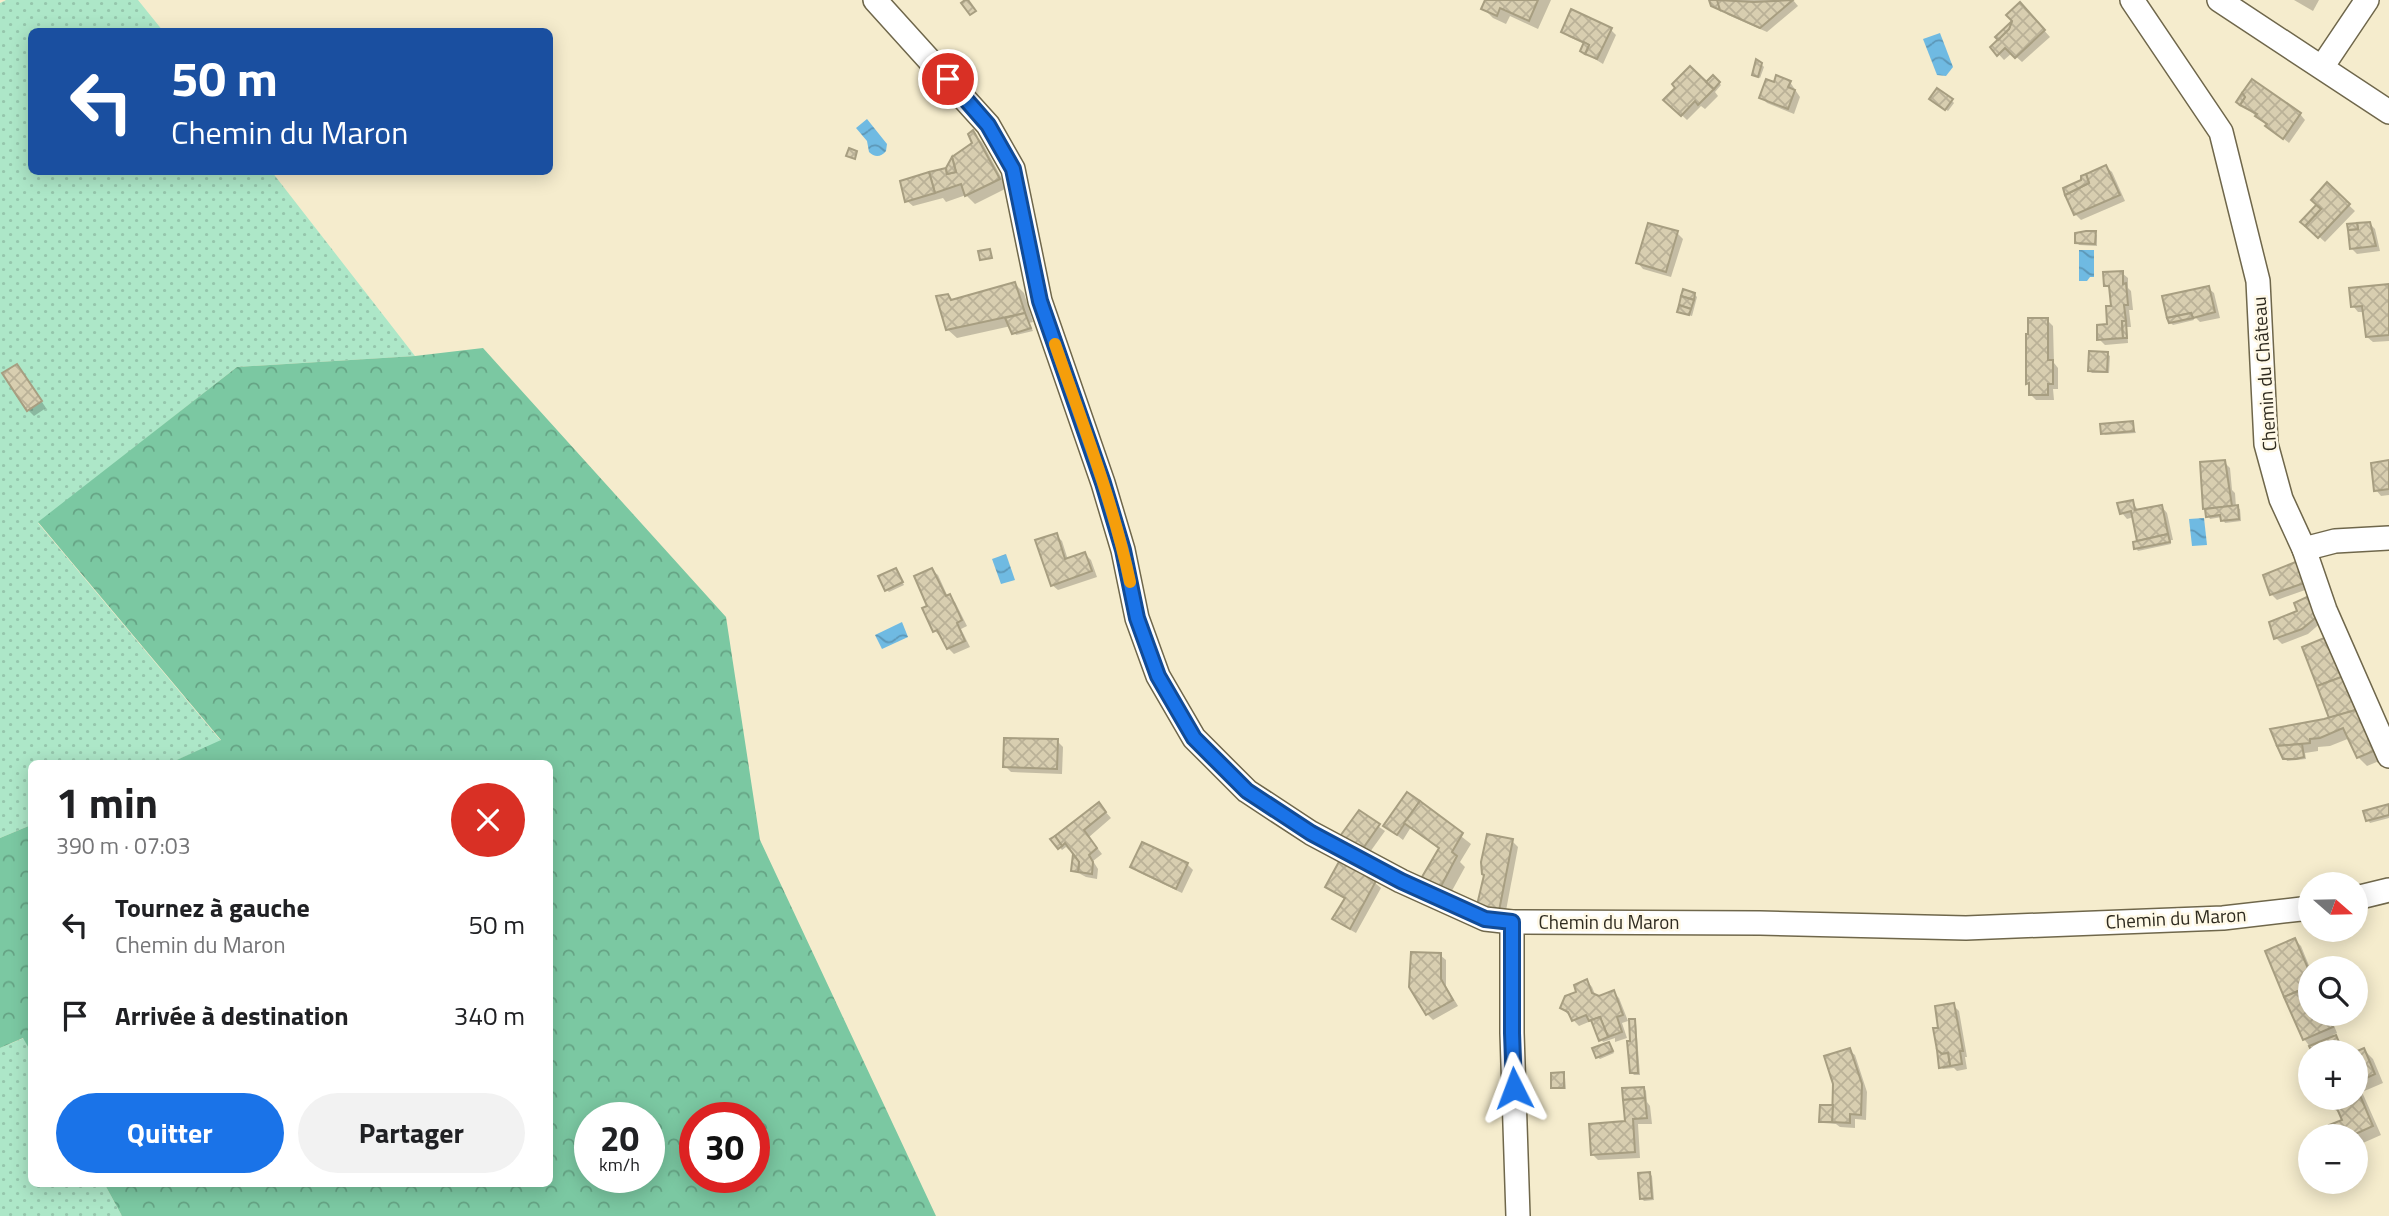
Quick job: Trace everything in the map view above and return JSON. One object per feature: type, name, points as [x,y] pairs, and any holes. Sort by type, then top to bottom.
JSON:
[{"type":"street","name":"Chemin du Maron","points":[[876,0],[988,125],[1013,169],[1040,301],[1119,537],[1137,618],[1158,676],[1194,738],[1247,791],[1311,833],[1401,881],[1485,919],[1512,922],[1760,923],[1966,928],[2223,918],[2298,909]]},
{"type":"street","name":"Chemin du Château","points":[[2132,0],[2221,132],[2258,281],[2266,444],[2281,499],[2304,549],[2325,610],[2389,755]]},
{"type":"street","points":[[2219,0],[2389,112]]},
{"type":"street","points":[[2322,67],[2367,0]]},
{"type":"street","points":[[2304,549],[2335,541],[2389,538]]},
{"type":"street","points":[[2368,895],[2389,890]]},
{"type":"street","points":[[1512,922],[1512,1033],[1518,1216]]},
{"type":"green space","points":[[6,0],[138,0],[161,28],[28,28],[28,175],[274,175],[415,356],[237,367],[38,523],[221,741],[177,760],[28,760],[28,826],[0,838],[0,3]]},
{"type":"green space","points":[[483,348],[726,617],[760,840],[936,1216],[122,1216],[106,1187],[553,1187],[553,760],[177,760],[221,740],[38,522],[237,367],[415,356]]},
{"type":"green space","points":[[28,826],[28,1047],[23,1038],[0,1048],[0,838]]},
{"type":"green space","points":[[24,1038],[28,1046],[28,1187],[106,1187],[122,1216],[0,1216],[0,1048]]},
{"type":"water","points":[[1940,33],[1953,67],[1946,76],[1937,75],[1923,39]]},
{"type":"water","points":[[867,119],[887,144],[886,151],[880,156],[869,152],[867,141],[856,128]]},
{"type":"water","points":[[2079,250],[2094,250],[2094,277],[2087,281],[2079,281]]},
{"type":"water","points":[[2204,518],[2207,545],[2192,546],[2189,519]]},
{"type":"water","points":[[1006,554],[1015,580],[1001,584],[992,559]]},
{"type":"water","points":[[902,622],[908,637],[882,649],[875,635]]},
{"type":"building","points":[[968,0],[976,11],[970,15],[961,3]]},
{"type":"building","points":[[1485,0],[1538,0],[1529,21],[1500,8],[1497,16],[1481,9]]},
{"type":"building","points":[[1709,0],[1718,0],[1720,10],[1711,6]]},
{"type":"building","points":[[1717,0],[1793,0],[1760,28],[1720,10]]},
{"type":"building","points":[[2020,2],[2045,30],[2015,58],[2005,48],[1997,56],[1990,47],[2009,29],[2012,21],[2006,15]]},
{"type":"building","points":[[1571,9],[1612,28],[1597,59],[1585,54],[1589,45],[1561,32]]},
{"type":"building","points":[[2012,21],[2009,29],[1998,40],[1995,37]]},
{"type":"building","points":[[1584,42],[1589,45],[1585,54],[1580,51]]},
{"type":"building","points":[[1756,59],[1762,63],[1758,77],[1752,75]]},
{"type":"building","points":[[1690,66],[1714,89],[1698,105],[1695,101],[1681,116],[1663,100],[1675,88],[1672,84]]},
{"type":"building","points":[[1713,75],[1720,82],[1714,89],[1706,82]]},
{"type":"building","points":[[1776,75],[1791,81],[1788,87],[1795,90],[1788,109],[1759,98],[1766,79],[1774,82]]},
{"type":"building","points":[[2252,79],[2301,113],[2283,139],[2265,126],[2267,124],[2255,116],[2257,114],[2240,105],[2245,97],[2242,93]]},
{"type":"building","points":[[1937,88],[1953,99],[1945,110],[1929,99]]},
{"type":"building","points":[[2242,93],[2245,97],[2240,105],[2236,102]]},
{"type":"building","points":[[973,130],[1000,179],[965,196],[961,184],[935,193],[929,172],[946,168],[947,174],[956,172],[952,157],[972,143],[968,134]]},
{"type":"building","points":[[849,148],[857,151],[855,159],[846,156]]},
{"type":"building","points":[[952,157],[956,172],[947,174],[946,168]]},
{"type":"building","points":[[2106,165],[2120,195],[2074,215],[2065,195],[2089,183],[2086,174]]},
{"type":"building","points":[[929,172],[935,193],[905,202],[900,181]]},
{"type":"building","points":[[2086,174],[2089,183],[2065,195],[2063,188],[2081,180],[2081,176]]},
{"type":"building","points":[[2327,182],[2350,204],[2318,238],[2305,226],[2321,209],[2311,200]]},
{"type":"building","points":[[2316,205],[2321,209],[2305,226],[2300,222]]},
{"type":"building","points":[[2370,222],[2376,246],[2350,249],[2348,230],[2358,229],[2357,223]]},
{"type":"building","points":[[1648,223],[1678,231],[1666,272],[1636,263]]},
{"type":"building","points":[[2357,223],[2358,229],[2348,230],[2347,224]]},
{"type":"building","points":[[2096,231],[2095,244],[2075,243],[2075,233]]},
{"type":"building","points":[[990,249],[992,258],[980,260],[978,251]]},
{"type":"building","points":[[2123,271],[2128,305],[2124,305],[2126,321],[2122,321],[2123,338],[2097,340],[2097,325],[2107,324],[2106,306],[2111,306],[2109,286],[2104,286],[2103,272]]},
{"type":"building","points":[[1015,282],[1025,313],[946,330],[936,296],[948,294],[951,300]]},
{"type":"building","points":[[2389,284],[2389,335],[2366,337],[2362,306],[2351,307],[2349,288]]},
{"type":"building","points":[[2209,286],[2215,312],[2193,318],[2191,313],[2167,318],[2162,296]]},
{"type":"building","points":[[1683,289],[1695,293],[1694,300],[1681,296]]},
{"type":"building","points":[[1681,296],[1694,300],[1691,309],[1679,305]]},
{"type":"building","points":[[1679,305],[1691,309],[1689,315],[1677,312]]},
{"type":"building","points":[[1025,313],[1031,328],[1012,334],[1005,318]]},
{"type":"building","points":[[2191,313],[2193,318],[2169,323],[2167,318]]},
{"type":"building","points":[[2028,318],[2048,318],[2048,360],[2053,360],[2053,384],[2048,384],[2048,395],[2029,395],[2029,383],[2026,384]]},
{"type":"building","points":[[2122,321],[2126,321],[2127,338],[2123,338]]},
{"type":"building","points":[[2089,351],[2108,352],[2107,372],[2088,371]]},
{"type":"building","points":[[17,364],[42,401],[27,411],[2,373]]},
{"type":"building","points":[[2133,421],[2134,431],[2101,434],[2100,424]]},
{"type":"building","points":[[2225,460],[2232,506],[2203,509],[2200,462]]},
{"type":"building","points":[[2389,460],[2389,489],[2374,491],[2371,463]]},
{"type":"building","points":[[2133,500],[2135,510],[2162,505],[2168,534],[2137,541],[2131,511],[2120,514],[2117,503]]},
{"type":"building","points":[[2238,505],[2239,519],[2221,521],[2220,515],[2206,517],[2205,509]]},
{"type":"building","points":[[1057,533],[1065,559],[1085,552],[1092,571],[1051,586],[1035,540]]},
{"type":"building","points":[[2168,534],[2170,542],[2134,549],[2133,542]]},
{"type":"building","points":[[2298,561],[2307,582],[2270,595],[2263,575]]},
{"type":"building","points":[[896,568],[903,582],[885,591],[878,576]]},
{"type":"building","points":[[932,568],[946,596],[950,594],[962,620],[957,623],[965,641],[947,649],[937,630],[933,632],[922,608],[927,606],[914,576]]},
{"type":"building","points":[[2311,595],[2319,615],[2302,629],[2274,639],[2269,622],[2297,611],[2294,603]]},
{"type":"building","points":[[2329,636],[2344,676],[2317,686],[2302,647]]},
{"type":"building","points":[[2344,676],[2356,710],[2329,718],[2317,686]]},
{"type":"building","points":[[2359,709],[2376,750],[2357,758],[2343,728],[2320,738],[2310,739],[2310,743],[2277,746],[2270,729],[2324,719]]},
{"type":"building","points":[[1004,738],[1058,739],[1057,769],[1003,767]]},
{"type":"building","points":[[2302,744],[2304,757],[2296,759],[2283,759],[2277,746]]},
{"type":"building","points":[[1407,792],[1420,801],[1397,835],[1383,826]]},
{"type":"building","points":[[1420,801],[1463,833],[1452,852],[1457,856],[1439,890],[1419,882],[1439,848],[1404,823]]},
{"type":"building","points":[[1099,802],[1106,812],[1084,830],[1097,848],[1089,855],[1093,862],[1092,874],[1078,872],[1079,862],[1065,843],[1062,846],[1055,836]]},
{"type":"building","points":[[2389,804],[2389,815],[2366,821],[2363,811]]},
{"type":"building","points":[[1359,810],[1380,824],[1359,854],[1335,843]]},
{"type":"building","points":[[1487,834],[1513,839],[1499,911],[1477,905],[1484,875],[1481,862]]},
{"type":"building","points":[[1055,836],[1062,846],[1058,849],[1050,839]]},
{"type":"building","points":[[1142,842],[1188,863],[1176,889],[1130,867]]},
{"type":"building","points":[[1073,854],[1079,862],[1078,872],[1071,871]]},
{"type":"building","points":[[1340,860],[1376,881],[1350,929],[1332,919],[1345,898],[1325,887]]},
{"type":"building","points":[[2295,938],[2303,956],[2298,956],[2298,991],[2284,997],[2265,951]]},
{"type":"building","points":[[1411,952],[1441,953],[1441,979],[1453,1000],[1426,1015],[1409,987]]},
{"type":"building","points":[[1587,979],[1592,993],[1599,996],[1614,990],[1623,1015],[1617,1017],[1622,1032],[1608,1037],[1600,1017],[1589,1021],[1586,1015],[1572,1021],[1568,1012],[1560,1008],[1565,996],[1576,992],[1574,985]]},
{"type":"building","points":[[2298,991],[2298,1026],[2333,1027],[2303,1040],[2284,997]]},
{"type":"building","points":[[1954,1003],[1963,1051],[1960,1051],[1962,1064],[1950,1066],[1948,1053],[1942,1054],[1937,1050],[1933,1028],[1938,1028],[1935,1006]]},
{"type":"building","points":[[1600,1017],[1608,1037],[1599,1041],[1591,1020]]},
{"type":"building","points":[[1629,1019],[1635,1019],[1638,1073],[1630,1073],[1627,1041],[1630,1041]]},
{"type":"building","points":[[2336,1035],[2338,1040],[2324,1040]]},
{"type":"building","points":[[1609,1042],[1613,1051],[1596,1058],[1592,1048]]},
{"type":"building","points":[[1850,1048],[1862,1084],[1861,1115],[1850,1114],[1850,1123],[1832,1122],[1833,1084],[1824,1056]]},
{"type":"building","points":[[1937,1050],[1942,1054],[1948,1053],[1950,1066],[1939,1068]]},
{"type":"building","points":[[2368,1057],[2375,1074],[2368,1077]]},
{"type":"building","points":[[1564,1072],[1564,1088],[1551,1088],[1551,1073]]},
{"type":"building","points":[[1644,1087],[1645,1098],[1623,1100],[1622,1088]]},
{"type":"building","points":[[1645,1098],[1647,1118],[1633,1119],[1635,1152],[1591,1155],[1589,1124],[1625,1121],[1623,1100]]},
{"type":"building","points":[[1820,1105],[1833,1105],[1832,1122],[1819,1122]]},
{"type":"building","points":[[2338,1110],[2366,1110],[2373,1126],[2368,1128],[2368,1124],[2332,1124],[2342,1120]]},
{"type":"building","points":[[1650,1172],[1652,1198],[1640,1199],[1638,1173]]},
{"type":"slow traffic","points":[[1055,344],[1103,483],[1130,582]]},
{"type":"route","points":[[948,79],[988,125],[1013,169],[1040,301],[1103,483],[1123,550],[1137,618],[1158,676],[1194,738],[1247,791],[1262,802],[1311,833],[1401,881],[1485,919],[1512,922],[1514,1088]]}]
